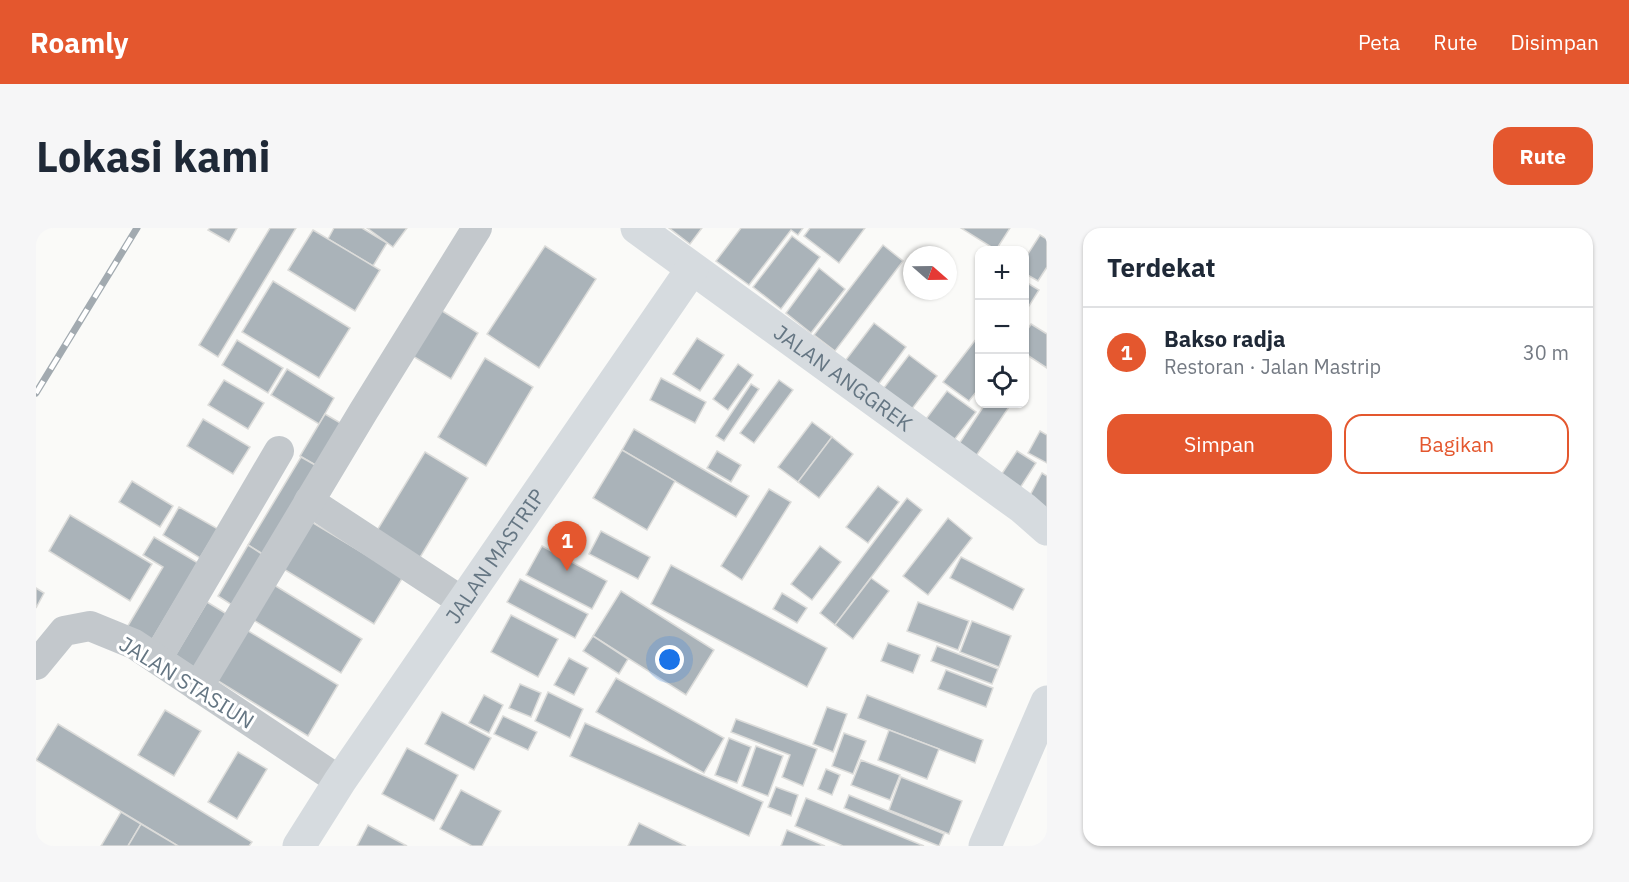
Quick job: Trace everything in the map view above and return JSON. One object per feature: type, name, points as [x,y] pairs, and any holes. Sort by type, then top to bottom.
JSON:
[{"type":"main road","name":"JALAN ANGGREK","points":[[637,228],[1023,508],[1047,529]]},
{"type":"main road","name":"JALAN MASTRIP","points":[[299,846],[340,781],[692,269]]},
{"type":"main road","points":[[986,846],[1047,702]]},
{"type":"street","points":[[198,687],[477,228]]},
{"type":"street","points":[[157,659],[279,452]]},
{"type":"street","points":[[309,501],[463,602]]},
{"type":"street","name":"JALAN STASIUN","points":[[36,665],[64,631],[90,626],[134,644],[340,781]]},
{"type":"building","points":[[210,228],[237,228],[229,242],[208,230]]},
{"type":"building","points":[[270,228],[296,228],[218,357],[199,345]]},
{"type":"building","points":[[334,228],[362,228],[387,243],[373,266],[328,239]]},
{"type":"building","points":[[367,228],[407,228],[393,247]]},
{"type":"building","points":[[669,228],[702,228],[690,244]]},
{"type":"building","points":[[741,228],[803,228],[798,235],[791,230],[749,285],[716,261]]},
{"type":"building","points":[[810,228],[865,228],[839,263],[804,236]]},
{"type":"building","points":[[961,228],[1010,228],[999,246],[990,246]]},
{"type":"building","points":[[313,230],[380,270],[355,311],[288,270]]},
{"type":"building","points":[[1040,235],[1047,239],[1047,267],[1038,281],[1029,276],[1029,252]]},
{"type":"building","points":[[792,236],[820,257],[781,309],[753,287]]},
{"type":"building","points":[[883,245],[903,261],[835,351],[814,335]]},
{"type":"building","points":[[545,246],[596,279],[539,368],[487,334]]},
{"type":"building","points":[[819,268],[845,289],[811,333],[786,313]]},
{"type":"building","points":[[273,281],[350,328],[319,378],[242,332]]},
{"type":"building","points":[[1029,284],[1039,290],[1029,306]]},
{"type":"building","points":[[439,309],[478,333],[451,379],[411,355]]},
{"type":"building","points":[[874,323],[906,347],[875,389],[842,365]]},
{"type":"building","points":[[1031,324],[1047,334],[1047,368],[1029,356],[1029,327]]},
{"type":"building","points":[[697,338],[724,355],[700,391],[673,374]]},
{"type":"building","points":[[237,340],[283,368],[268,393],[222,365]]},
{"type":"building","points":[[975,340],[975,393],[969,401],[943,382]]},
{"type":"building","points":[[909,355],[937,376],[908,414],[880,393]]},
{"type":"building","points":[[485,358],[533,387],[486,466],[438,437]]},
{"type":"building","points":[[738,364],[753,375],[728,410],[713,399]]},
{"type":"building","points":[[287,369],[334,398],[319,424],[271,395]]},
{"type":"building","points":[[661,378],[706,402],[695,423],[650,400]]},
{"type":"building","points":[[224,380],[264,403],[248,429],[208,405]]},
{"type":"building","points":[[779,380],[793,390],[754,443],[740,433]]},
{"type":"building","points":[[751,384],[759,389],[724,441],[716,436]]},
{"type":"building","points":[[947,391],[976,412],[954,440],[926,419]]},
{"type":"building","points":[[982,408],[1008,408],[974,459],[957,447]]},
{"type":"building","points":[[325,414],[349,428],[324,470],[300,456]]},
{"type":"building","points":[[203,419],[250,447],[233,474],[187,446]]},
{"type":"building","points":[[812,422],[832,437],[798,482],[778,467]]},
{"type":"building","points":[[634,429],[749,496],[736,517],[622,450]]},
{"type":"building","points":[[1040,431],[1047,435],[1047,463],[1028,453]]},
{"type":"building","points":[[832,437],[853,454],[819,498],[798,482]]},
{"type":"building","points":[[622,450],[675,481],[647,530],[593,498]]},
{"type":"building","points":[[717,451],[741,465],[731,482],[707,468]]},
{"type":"building","points":[[1017,451],[1036,463],[1020,488],[1001,475]]},
{"type":"building","points":[[425,452],[468,478],[416,564],[373,537]]},
{"type":"building","points":[[301,457],[324,470],[271,559],[248,545]]},
{"type":"building","points":[[1042,473],[1047,476],[1047,512],[1027,501]]},
{"type":"building","points":[[132,481],[173,506],[160,527],[119,502]]},
{"type":"building","points":[[878,486],[899,502],[868,543],[846,527]]},
{"type":"building","points":[[769,489],[791,502],[742,580],[721,566]]},
{"type":"building","points":[[907,498],[922,510],[835,625],[820,613]]},
{"type":"building","points":[[179,507],[218,529],[200,558],[163,535]]},
{"type":"building","points":[[70,515],[152,564],[130,601],[49,551]]},
{"type":"building","points":[[948,518],[972,538],[928,595],[903,576]]},
{"type":"building","points":[[310,521],[403,577],[374,624],[282,568]]},
{"type":"building","points":[[601,531],[650,557],[638,579],[589,554]]},
{"type":"building","points":[[154,537],[198,563],[150,643],[126,629],[163,567],[143,555]]},
{"type":"building","points":[[248,545],[262,554],[232,605],[218,596]]},
{"type":"building","points":[[542,546],[607,581],[592,609],[526,575]]},
{"type":"building","points":[[820,546],[841,562],[812,600],[791,584]]},
{"type":"building","points":[[961,557],[1024,589],[1013,610],[950,578]]},
{"type":"building","points":[[671,565],[827,648],[807,687],[651,604]]},
{"type":"building","points":[[871,578],[889,591],[853,639],[835,625]]},
{"type":"building","points":[[520,579],[588,614],[575,638],[507,602]]},
{"type":"building","points":[[266,580],[362,639],[341,673],[245,615]]},
{"type":"building","points":[[36,588],[44,593],[36,608]]},
{"type":"building","points":[[621,591],[714,650],[686,695],[593,636]]},
{"type":"building","points":[[782,593],[807,608],[797,623],[773,609]]},
{"type":"building","points":[[207,602],[235,619],[201,676],[173,659]]},
{"type":"building","points":[[918,602],[969,621],[958,650],[907,631]]},
{"type":"building","points":[[511,615],[558,639],[538,677],[491,652]]},
{"type":"building","points":[[972,621],[1011,636],[999,667],[960,652]]},
{"type":"building","points":[[240,626],[338,685],[308,736],[210,676]]},
{"type":"building","points":[[593,636],[628,659],[619,674],[583,651]]},
{"type":"building","points":[[888,643],[920,655],[913,673],[881,661]]},
{"type":"building","points":[[937,646],[998,669],[992,684],[931,661]]},
{"type":"building","points":[[569,658],[588,668],[574,695],[554,685]]},
{"type":"building","points":[[946,670],[993,688],[986,707],[938,689]]},
{"type":"building","points":[[616,678],[724,738],[704,773],[596,712]]},
{"type":"building","points":[[520,684],[541,693],[531,717],[509,708]]},
{"type":"building","points":[[548,692],[583,709],[570,738],[535,721]]},
{"type":"building","points":[[484,695],[503,705],[489,733],[469,723]]},
{"type":"building","points":[[867,695],[983,740],[975,763],[858,718]]},
{"type":"building","points":[[827,707],[847,714],[833,752],[813,744]]},
{"type":"building","points":[[165,710],[201,731],[174,776],[138,755]]},
{"type":"building","points":[[442,712],[491,738],[474,770],[425,744]]},
{"type":"building","points":[[503,716],[537,732],[528,750],[494,734]]},
{"type":"building","points":[[736,719],[817,749],[803,786],[782,777],[790,755],[731,732]]},
{"type":"building","points":[[585,723],[763,802],[749,836],[570,756]]},
{"type":"building","points":[[58,724],[252,842],[249,846],[178,846],[36,760]]},
{"type":"building","points":[[889,730],[939,749],[927,779],[878,760]]},
{"type":"building","points":[[844,733],[866,741],[853,774],[832,766]]},
{"type":"building","points":[[729,738],[751,747],[737,783],[715,775]]},
{"type":"building","points":[[756,746],[783,756],[768,796],[742,786]]},
{"type":"building","points":[[407,748],[458,775],[434,821],[382,794]]},
{"type":"building","points":[[238,752],[267,769],[237,819],[208,802]]},
{"type":"building","points":[[861,760],[900,775],[890,800],[851,785]]},
{"type":"building","points":[[826,769],[840,775],[832,795],[818,789]]},
{"type":"building","points":[[901,777],[962,801],[949,834],[889,810]]},
{"type":"building","points":[[776,787],[798,795],[791,816],[768,807]]},
{"type":"building","points":[[461,790],[501,811],[482,846],[472,846],[440,829]]},
{"type":"building","points":[[849,795],[944,834],[939,846],[844,808]]},
{"type":"building","points":[[806,798],[924,846],[843,846],[795,826]]},
{"type":"building","points":[[121,812],[141,824],[128,846],[101,846]]},
{"type":"building","points":[[639,823],[686,846],[628,846]]},
{"type":"building","points":[[141,824],[178,846],[128,846]]},
{"type":"building","points":[[368,825],[407,846],[357,846]]},
{"type":"building","points":[[787,830],[825,846],[781,846]]},
{"type":"railway","points":[[36,393],[137,228]]},
{"type":"place","name":"Bakso radja","points":[[567,571]]}]
